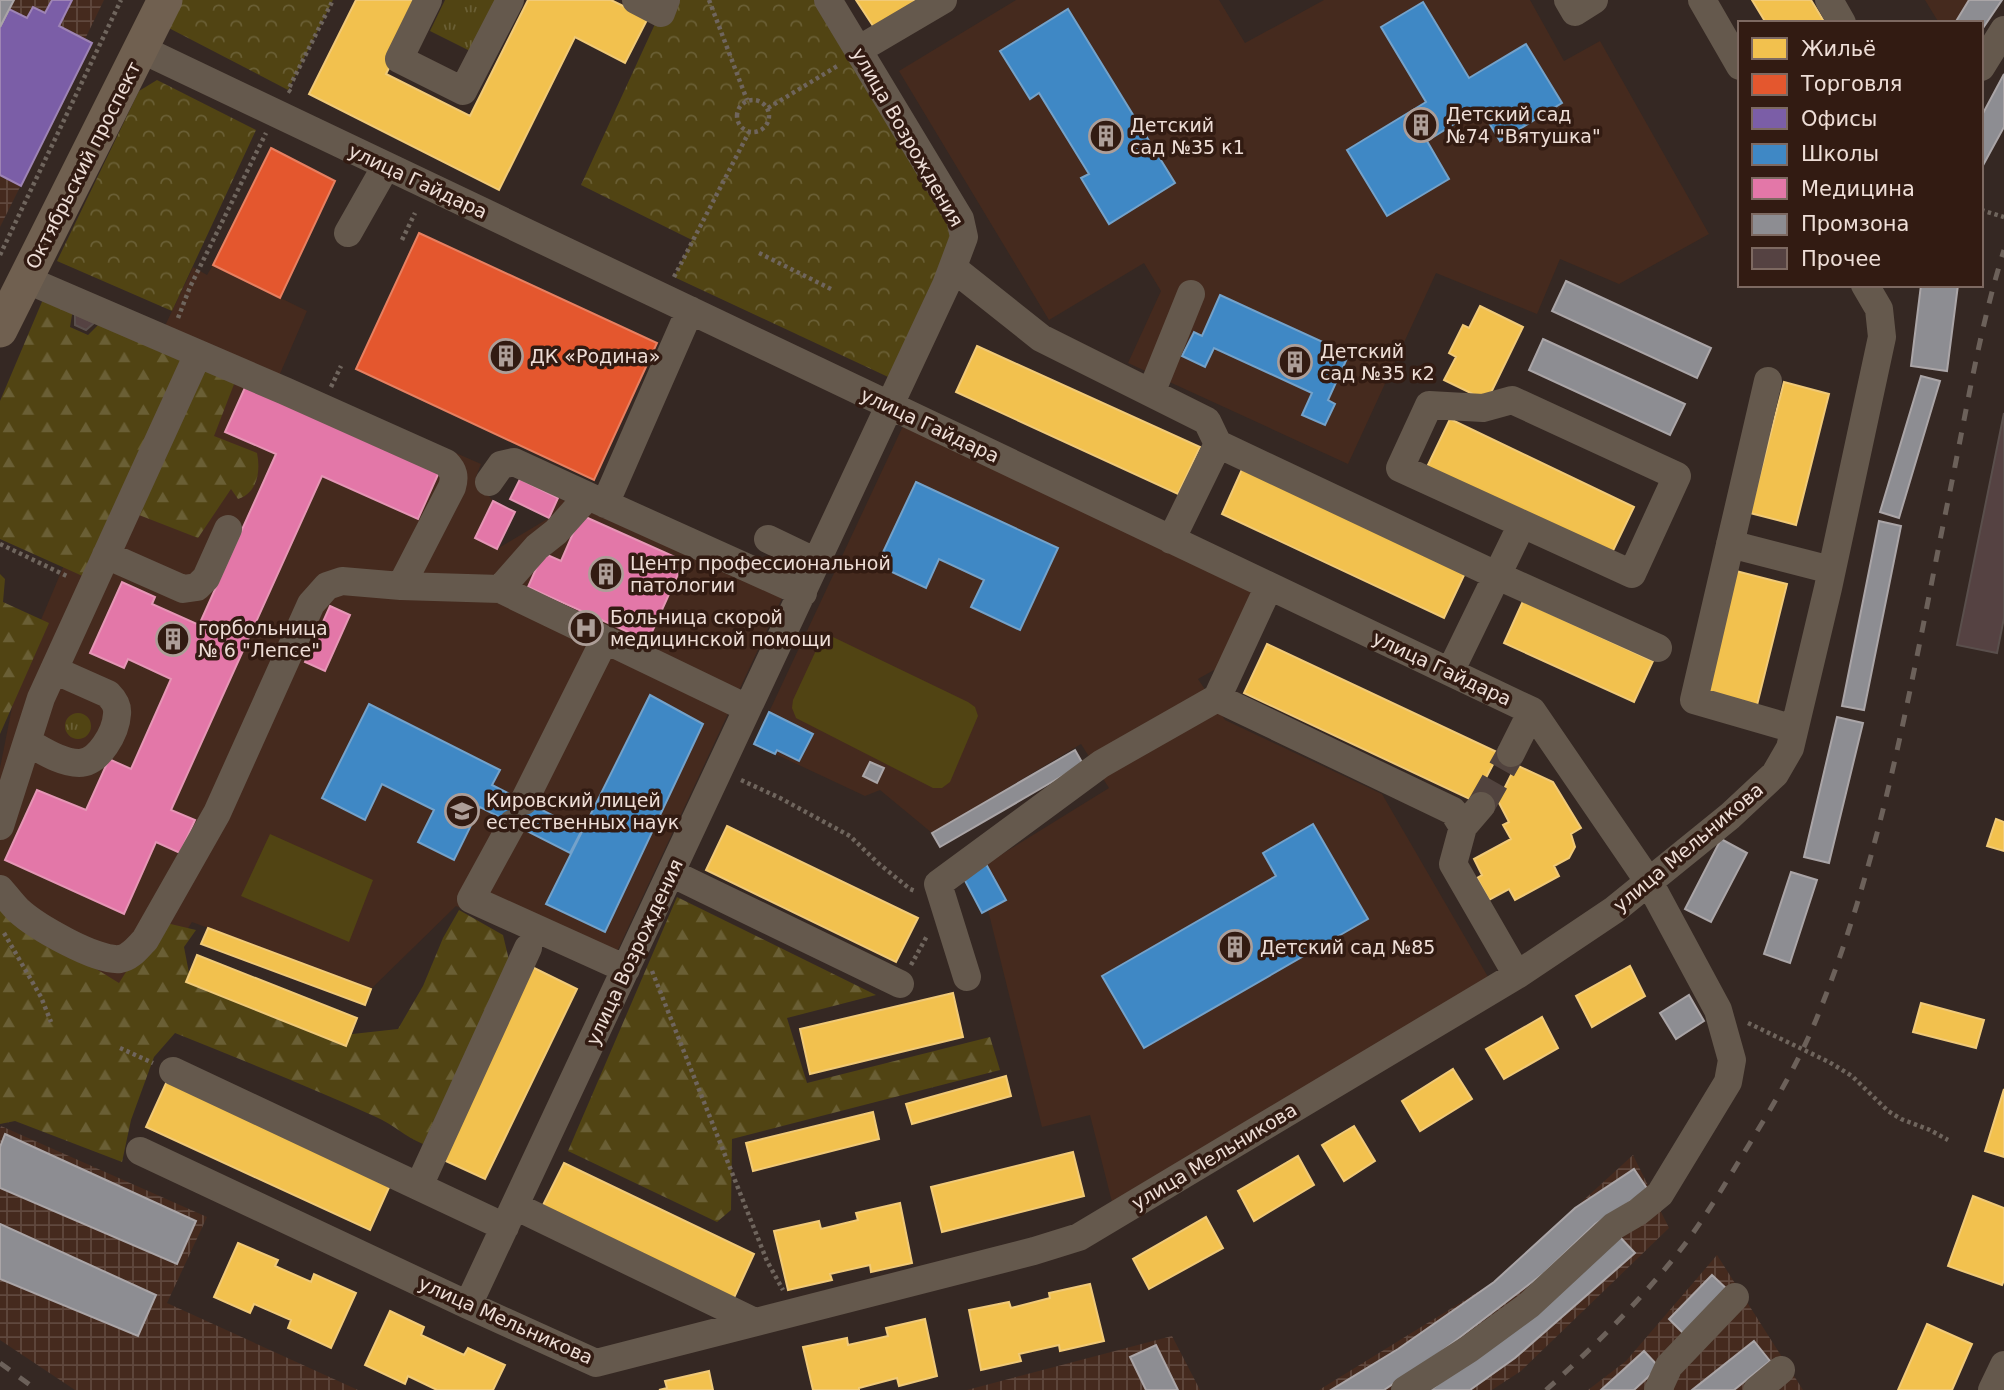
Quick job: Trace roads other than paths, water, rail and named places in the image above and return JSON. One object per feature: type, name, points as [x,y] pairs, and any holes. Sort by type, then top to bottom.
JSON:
[{"type":"main road","name":"Октябрьский проспект","points":[[0,330],[165,0]]},
{"type":"street","points":[[428,0],[399,59],[463,91],[510,0]]},
{"type":"street","points":[[636,0],[661,13],[666,0]]},
{"type":"street","name":"улица Возрождения","points":[[468,1305],[890,406],[953,268],[964,237],[961,219],[828,0]]},
{"type":"street","points":[[1568,0],[1575,12],[1594,0]]},
{"type":"street","points":[[1702,0],[1738,63]]},
{"type":"street","points":[[1829,0],[1841,21]]},
{"type":"street","points":[[858,51],[940,1]]},
{"type":"street","points":[[1983,64],[2004,30]]},
{"type":"street","name":"улица Гайдара","points":[[141,50],[1532,711],[1649,882],[1718,1010],[1732,1060],[1728,1082],[1660,1194],[1638,1212],[1614,1226],[1529,1305],[1469,1349],[1405,1390]]},
{"type":"street","points":[[348,233],[386,166]]},
{"type":"street","points":[[953,268],[1041,338],[1207,421],[1218,444],[1497,576],[1658,648]]},
{"type":"street","points":[[25,279],[446,463],[452,469],[452,487],[401,586]]},
{"type":"street","points":[[1151,393],[1191,293]]},
{"type":"street","name":"улица Мельникова","points":[[140,1151],[596,1363],[1034,1251],[1079,1237],[1517,975],[1614,910],[1730,816],[1775,774],[1790,748],[1882,337],[1877,293]]},
{"type":"street","points":[[500,589],[537,547],[596,500],[676,358],[690,310]]},
{"type":"street","points":[[0,826],[41,698],[198,354]]},
{"type":"street","points":[[1768,381],[1694,700],[1794,729]]},
{"type":"street","points":[[1512,400],[1677,477],[1632,574],[1522,524],[1400,468],[1429,405],[1483,408],[1512,400]]},
{"type":"street","points":[[1171,540],[1218,444]]},
{"type":"street","points":[[489,482],[501,466],[514,462],[803,593]]},
{"type":"street","points":[[1450,672],[1522,524]]},
{"type":"street","points":[[106,555],[183,589],[197,587],[206,578],[228,528]]},
{"type":"street","points":[[768,539],[817,562]]},
{"type":"street","points":[[1730,544],[1831,570]]},
{"type":"street","points":[[0,890],[19,911],[49,932],[95,954],[116,960],[129,957],[145,940],[217,813],[311,604],[327,586],[342,580],[401,586],[500,589],[747,708]]},
{"type":"street","points":[[967,977],[938,884],[1101,764],[1217,698],[1269,586]]},
{"type":"street","points":[[605,639],[471,899],[626,969]]},
{"type":"street","points":[[27,742],[70,763],[82,764],[94,757],[109,740],[118,712],[114,701],[108,694],[54,670]]},
{"type":"street","points":[[1217,698],[1453,811],[1472,817],[1453,864],[1517,975]]},
{"type":"street","points":[[1511,752],[1532,711]]},
{"type":"street","points":[[671,873],[900,984]]},
{"type":"street","points":[[419,1186],[528,948]]},
{"type":"street","points":[[173,1071],[419,1186],[510,1216],[755,1322]]},
{"type":"street","points":[[1658,1390],[1669,1366],[1735,1297]]},
{"type":"street","points":[[1992,1390],[2004,1365]]},
{"type":"street","points":[[1757,1390],[1781,1370]]},
{"type":"tunnel","points":[[1481,806],[1511,753]]},
{"type":"railway","points":[[1546,1390],[1636,1301],[1694,1232],[1778,1096],[1818,1015],[1862,888],[1895,759],[1980,341],[2004,250]]},
{"type":"railway","points":[[0,1363],[37,1390]]},
{"type":"place","name":"Детский сад №74 \"Вятушка\"","points":[[1421,125]]},
{"type":"place","name":"Детский сад №35 к1","points":[[1106,136]]},
{"type":"place","name":"ДК «Родина»","points":[[506,356]]},
{"type":"place","name":"Детский сад №35 к2","points":[[1295,362]]},
{"type":"place","name":"Центр профессиональной патологии","points":[[606,574]]},
{"type":"place","name":"Больница скорой медицинской помощи","points":[[586,628]]},
{"type":"place","name":"горбольница № 6 \"Лепсе\"","points":[[173,639]]},
{"type":"place","name":"Кировский лицей естественных наук","points":[[462,811]]},
{"type":"place","name":"Детский сад №85","points":[[1235,947]]}]
